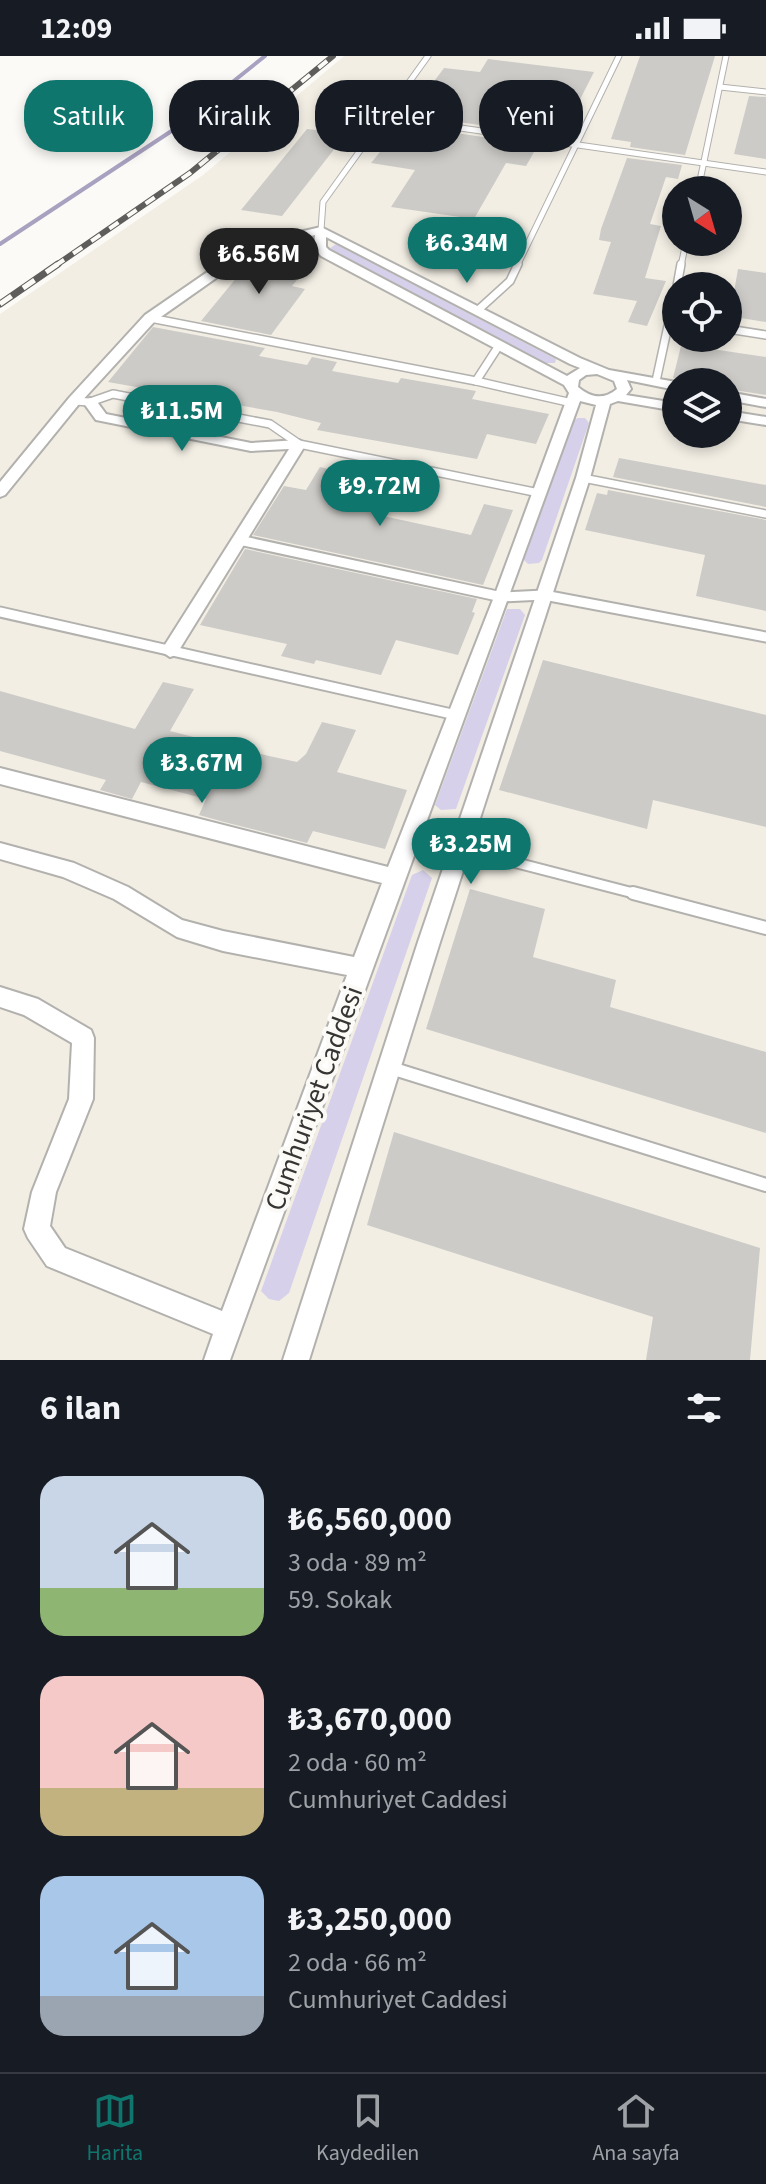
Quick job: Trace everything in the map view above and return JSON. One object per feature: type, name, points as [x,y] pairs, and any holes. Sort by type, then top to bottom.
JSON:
[{"type":"street","points":[[321,230],[320,247],[325,253],[498,347],[573,393],[591,400],[610,399],[662,405]]},
{"type":"street","points":[[0,492],[82,402],[150,318],[252,247],[321,230],[575,361],[604,371],[662,382]]},
{"type":"street","points":[[296,1360],[583,478],[610,399],[621,394],[623,384],[604,371],[577,374],[573,393]]},
{"type":"street","name":"Cumhuriyet Caddesi","points":[[217,1360],[409,835],[502,597],[573,393]]},
{"type":"street","points":[[742,399],[766,403]]},
{"type":"street","points":[[82,402],[101,417],[251,447],[299,444]]},
{"type":"street","points":[[742,417],[766,421]]},
{"type":"street","points":[[170,651],[299,444]]},
{"type":"street","points":[[0,776],[394,877]]},
{"type":"street","points":[[0,851],[67,869],[121,893],[177,928],[223,941],[360,968]]},
{"type":"street","points":[[0,997],[30,1006],[83,1038],[81,1099],[44,1192],[37,1229],[56,1257],[229,1327]]},
{"type":"lane","points":[[411,80],[428,56]]},
{"type":"lane","points":[[583,128],[619,56]]},
{"type":"lane","points":[[701,176],[726,56]]},
{"type":"lane","points":[[720,87],[766,92]]},
{"type":"lane","points":[[583,145],[766,172]]},
{"type":"lane","points":[[321,230],[323,202],[359,152]]},
{"type":"lane","points":[[477,311],[510,281],[571,152]]},
{"type":"lane","points":[[150,318],[476,381],[573,393]]},
{"type":"lane","points":[[742,331],[766,335]]},
{"type":"lane","points":[[476,381],[498,347]]},
{"type":"lane","points":[[656,381],[664,352]]},
{"type":"lane","points":[[82,402],[113,394],[270,424],[299,444],[539,493]]},
{"type":"lane","points":[[583,478],[766,514]]},
{"type":"lane","points":[[239,540],[502,597],[544,595],[766,637]]},
{"type":"lane","points":[[0,612],[456,715]]},
{"type":"lane","points":[[409,835],[766,928]]},
{"type":"lane","points":[[389,1067],[766,1185]]},
{"type":"shaded area","points":[[344,56],[766,56],[766,1360],[0,1360],[0,314],[203,175],[230,152],[299,152],[299,94],[315,80],[315,152],[463,152],[463,80],[316,80]]},
{"type":"shaded area","points":[[336,244],[556,359],[555,363],[542,363],[329,249]]},
{"type":"shaded area","points":[[585,418],[589,423],[542,560],[528,564],[523,559],[572,421]]},
{"type":"shaded area","points":[[507,609],[520,609],[525,615],[456,809],[441,810],[435,805]]},
{"type":"shaded area","points":[[423,870],[432,878],[289,1293],[279,1301],[269,1299],[261,1291],[412,875]]},
{"type":"building","points":[[640,56],[715,56],[685,155],[630,147],[631,142],[611,139]]},
{"type":"building","points":[[488,59],[594,72],[583,94],[583,80],[479,80],[479,125],[463,123],[463,80],[435,80],[444,68],[480,72]]},
{"type":"building","points":[[749,96],[766,97],[766,159],[734,154]]},
{"type":"building","points":[[307,129],[315,130],[315,152],[332,152],[282,216],[241,210],[288,152],[299,152],[299,139]]},
{"type":"building","points":[[463,134],[479,136],[479,152],[534,152],[526,166],[506,163],[474,219],[391,207],[415,170],[371,163],[380,152],[463,152]]},
{"type":"building","points":[[627,158],[682,165],[679,176],[662,176],[662,189],[650,224],[661,226],[645,278],[662,280],[662,290],[647,326],[628,322],[637,301],[593,294],[611,242],[599,240]]},
{"type":"building","points":[[256,254],[310,264],[292,286],[305,289],[271,335],[201,321]]},
{"type":"building","points":[[738,269],[766,273],[766,322],[742,318],[742,272],[737,272]]},
{"type":"building","points":[[153,327],[265,348],[259,356],[307,365],[312,357],[337,362],[332,371],[398,383],[401,378],[476,391],[472,399],[549,414],[536,444],[487,434],[477,459],[317,430],[321,423],[277,412],[108,382]]},
{"type":"building","points":[[680,352],[732,352],[766,357],[766,395],[742,391],[742,368],[676,368]]},
{"type":"building","points":[[619,458],[766,485],[766,507],[613,477]]},
{"type":"building","points":[[320,467],[399,485],[383,516],[471,535],[484,504],[513,510],[483,585],[253,535],[284,486],[306,490]]},
{"type":"building","points":[[608,490],[766,520],[766,611],[696,596],[705,555],[585,530],[597,493],[607,495]]},
{"type":"building","points":[[245,549],[477,599],[472,612],[475,613],[458,655],[396,640],[381,675],[316,660],[314,664],[281,656],[287,644],[200,625]]},
{"type":"building","points":[[543,660],[766,715],[766,827],[653,800],[647,829],[499,790]]},
{"type":"building","points":[[163,682],[194,689],[170,731],[269,756],[297,762],[306,754],[322,722],[356,730],[337,772],[407,790],[385,849],[313,831],[307,843],[224,822],[199,815],[206,799],[141,782],[132,799],[100,790],[106,780],[0,751],[0,691],[135,729]]},
{"type":"building","points":[[470,889],[545,909],[533,957],[616,980],[610,1007],[766,1052],[766,1133],[426,1029]]},
{"type":"building","points":[[394,1132],[760,1248],[750,1360],[646,1360],[653,1317],[367,1225]]},
{"type":"waterway","points":[[0,244],[170,132],[265,56]]},
{"type":"railway","points":[[55,266],[190,173],[333,56]]},
{"type":"railway","points":[[0,304],[58,264]]}]
